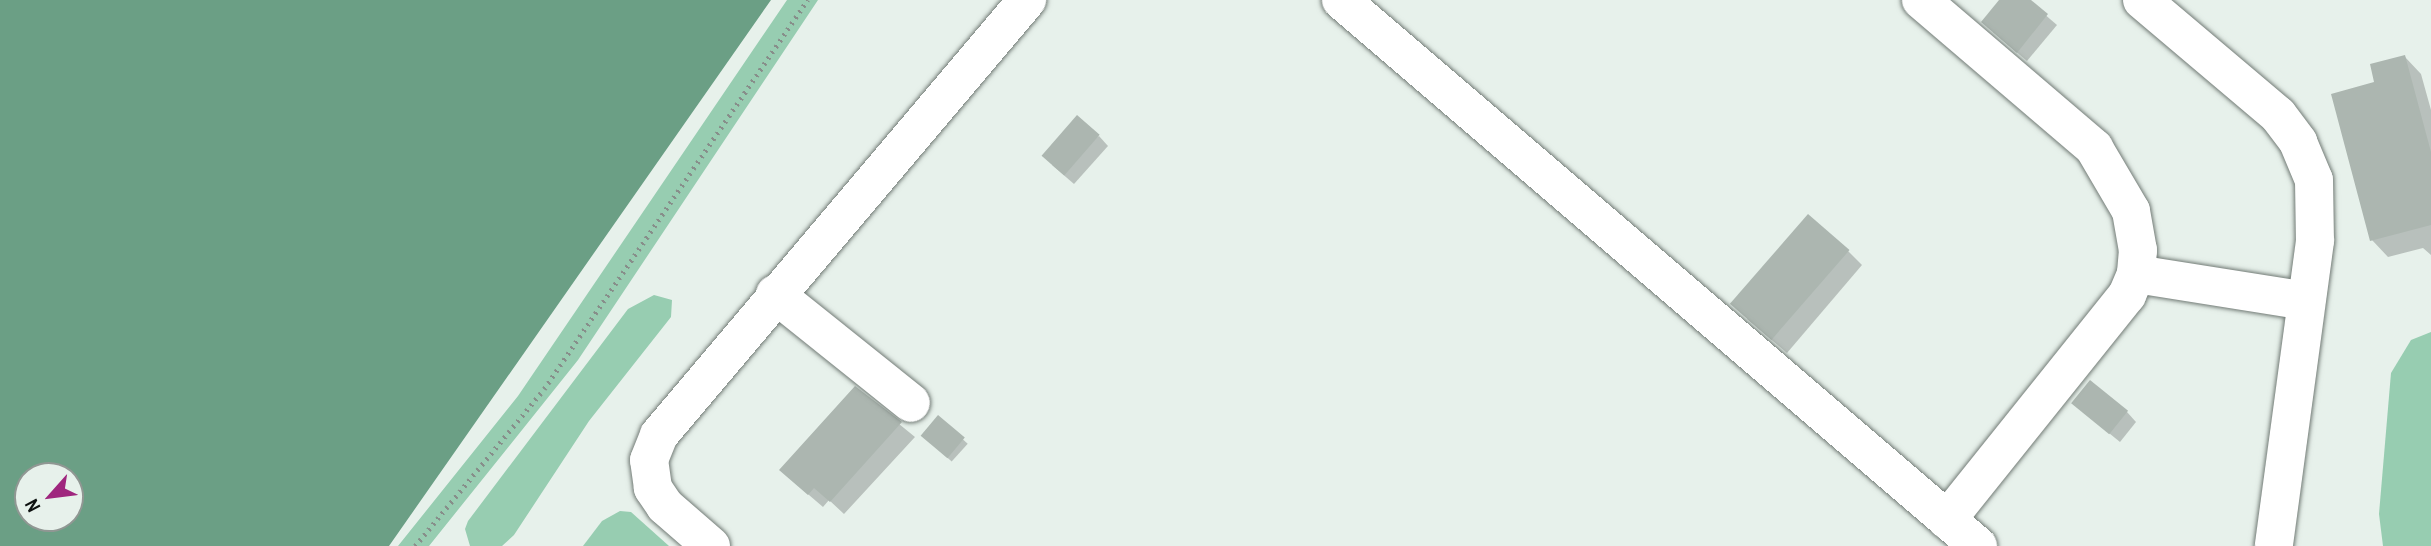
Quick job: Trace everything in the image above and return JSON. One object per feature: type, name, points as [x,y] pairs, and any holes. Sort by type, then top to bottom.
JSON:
[{"type":"lane","points":[[711,546],[656,495],[649,475],[651,451],[670,420],[775,294],[1027,0]]},
{"type":"lane","points":[[1341,0],[1978,546]]},
{"type":"lane","points":[[1921,0],[2074,127],[2105,162],[2131,211],[2136,274],[2116,310],[1947,520]]},
{"type":"lane","points":[[2142,0],[2278,115],[2298,142],[2314,180],[2317,212],[2274,546]]},
{"type":"lane","points":[[2136,274],[2306,301]]},
{"type":"lane","points":[[775,294],[911,403]]},
{"type":"path","points":[[415,546],[544,389],[807,0]]},
{"type":"shaded area","points":[[0,0],[771,0],[389,546],[0,546]]},
{"type":"shaded area","points":[[787,0],[818,0],[578,360],[429,546],[398,546],[518,396]]},
{"type":"shaded area","points":[[654,295],[672,300],[671,317],[589,421],[514,535],[502,546],[470,546],[465,529],[468,521],[628,309]]},
{"type":"shaded area","points":[[2431,332],[2431,546],[2383,546],[2379,514],[2391,373],[2411,340]]},
{"type":"shaded area","points":[[620,511],[631,512],[669,546],[583,546],[602,521]]},
{"type":"building","points":[[1999,0],[2031,0],[2048,14],[2017,53],[1981,22]]},
{"type":"building","points":[[2405,55],[2431,152],[2431,225],[2370,241],[2331,94],[2374,82],[2370,64]]},
{"type":"building","points":[[1077,115],[1100,135],[1064,175],[1042,156]]},
{"type":"building","points":[[1808,214],[1850,250],[1771,340],[1730,304]]},
{"type":"building","points":[[2090,380],[2128,411],[2109,434],[2071,403]]},
{"type":"building","points":[[855,386],[902,422],[830,502],[814,488],[808,495],[779,470]]},
{"type":"building","points":[[938,415],[965,437],[947,458],[921,436]]}]
